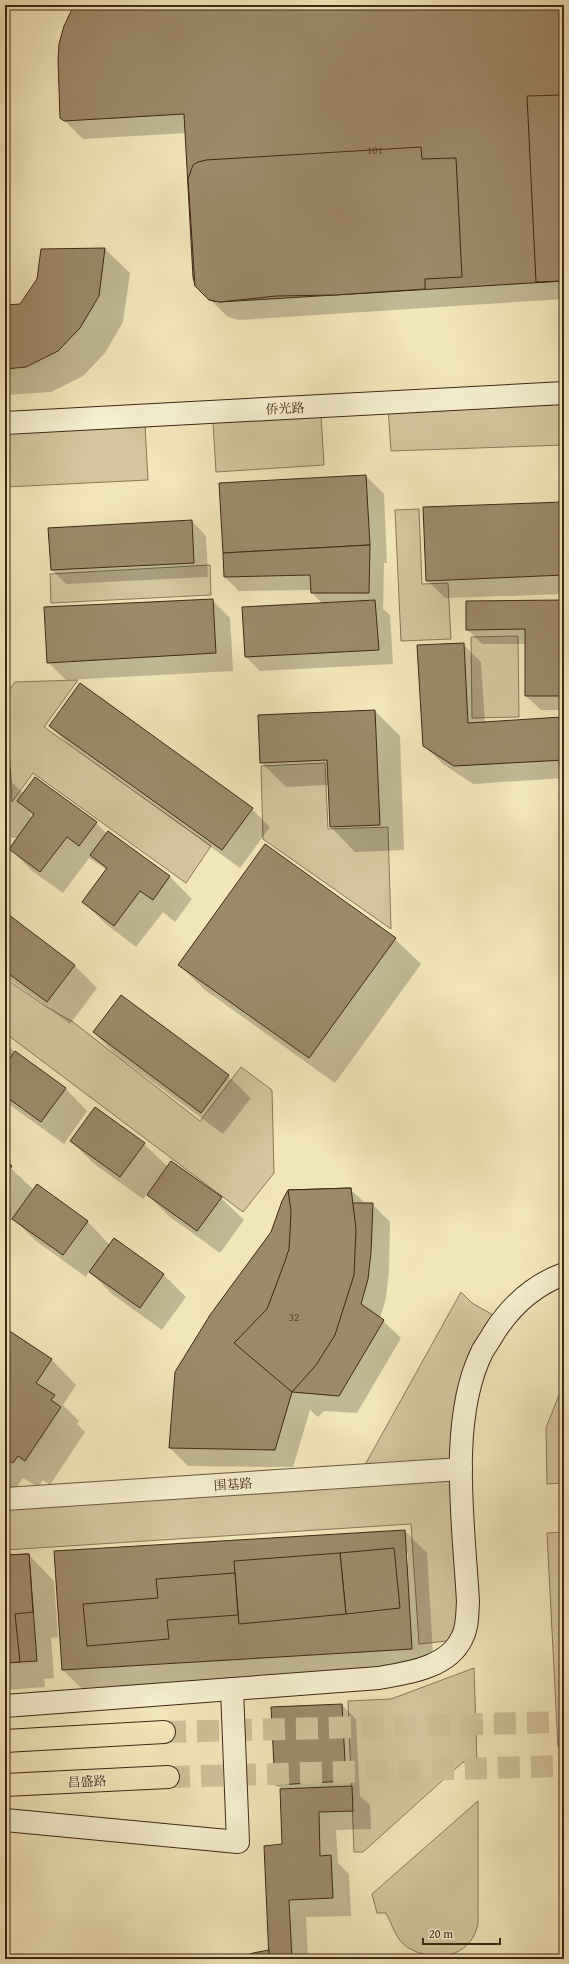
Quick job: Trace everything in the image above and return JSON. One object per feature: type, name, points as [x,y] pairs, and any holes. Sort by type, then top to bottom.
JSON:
[{"type":"main road","points":[[5,1740],[164,1732]]},
{"type":"main road","name":"昌盛路","points":[[5,1785],[168,1777]]},
{"type":"street","name":"侨光路","points":[[5,423],[564,393]]},
{"type":"street","points":[[5,1706],[371,1679],[405,1674],[434,1664],[452,1652],[462,1638],[467,1620],[468,1602],[461,1470],[462,1427],[469,1389],[482,1352],[504,1317],[522,1298],[548,1280],[564,1274]]},
{"type":"street","name":"围基路","points":[[5,1500],[461,1470]]},
{"type":"street","points":[[5,1820],[238,1842],[232,1689]]},
{"type":"shaded area","points":[[564,399],[564,445],[391,451],[388,408]]},
{"type":"shaded area","points":[[321,416],[324,465],[216,472],[213,422]]},
{"type":"shaded area","points":[[145,425],[148,480],[5,487],[5,431]]},
{"type":"shaded area","points":[[419,509],[422,584],[448,583],[451,639],[401,641],[395,510]]},
{"type":"shaded area","points":[[210,565],[211,595],[51,603],[50,574]]},
{"type":"shaded area","points":[[518,636],[519,717],[472,718],[471,637]]},
{"type":"shaded area","points":[[78,680],[44,727],[211,846],[186,883],[33,773],[12,802],[6,694],[15,682]]},
{"type":"shaded area","points":[[325,763],[328,829],[388,827],[391,929],[263,839],[261,766]]},
{"type":"shaded area","points":[[5,978],[45,1006],[73,1022],[200,1121],[241,1067],[272,1090],[274,1173],[243,1212],[5,1033]]},
{"type":"shaded area","points":[[461,1292],[472,1303],[500,1319],[458,1466],[361,1472]]},
{"type":"shaded area","points":[[564,1382],[564,1483],[547,1484],[546,1428]]},
{"type":"shaded area","points":[[456,1475],[461,1611],[455,1640],[419,1644],[411,1524],[5,1550],[5,1506]]},
{"type":"shaded area","points":[[564,1532],[564,1747],[558,1747],[547,1533]]},
{"type":"shaded area","points":[[474,1668],[477,1763],[463,1762],[363,1852],[354,1852],[348,1701],[391,1699]]},
{"type":"shaded area","points":[[478,1801],[478,1924],[474,1935],[468,1944],[460,1951],[450,1955],[428,1955],[418,1952],[403,1944],[395,1932],[386,1913],[377,1913],[372,1894]]},
{"type":"building","points":[[74,5],[564,5],[564,281],[220,302],[209,300],[195,286],[193,277],[184,114],[64,121],[60,118],[58,60],[59,44],[64,26]]},
{"type":"building","points":[[564,95],[564,281],[536,282],[527,96]]},
{"type":"building","points":[[421,147],[422,159],[456,158],[462,277],[425,279],[425,289],[336,295],[276,296],[220,302],[209,300],[195,286],[188,179],[193,165],[206,160]]},
{"type":"building","points":[[105,248],[99,296],[80,328],[58,351],[26,367],[5,369],[5,305],[20,304],[37,279],[41,249]]},
{"type":"building","points":[[366,475],[370,545],[223,553],[219,483]]},
{"type":"building","points":[[564,502],[564,575],[426,581],[423,507]]},
{"type":"building","points":[[192,520],[194,563],[51,570],[48,528]]},
{"type":"building","points":[[370,545],[369,593],[311,593],[310,575],[224,577],[223,553]]},
{"type":"building","points":[[213,599],[216,653],[47,663],[44,607]]},
{"type":"building","points":[[375,600],[379,650],[245,657],[242,607]]},
{"type":"building","points":[[564,600],[564,696],[525,696],[525,629],[466,630],[466,601]]},
{"type":"building","points":[[464,643],[468,723],[562,717],[564,760],[454,766],[423,746],[417,645]]},
{"type":"building","points":[[80,683],[253,808],[222,850],[49,726]]},
{"type":"building","points":[[375,710],[380,825],[330,827],[327,760],[260,763],[258,715]]},
{"type":"building","points":[[35,777],[97,822],[79,846],[67,837],[40,872],[9,849],[34,814],[17,801]]},
{"type":"building","points":[[108,831],[170,876],[153,900],[140,891],[114,926],[82,902],[107,868],[90,855]]},
{"type":"building","points":[[265,844],[396,938],[309,1058],[178,965]]},
{"type":"building","points":[[5,912],[75,965],[47,1002],[5,971]]},
{"type":"building","points":[[121,995],[229,1075],[201,1113],[93,1032]]},
{"type":"building","points":[[15,1051],[66,1088],[41,1122],[5,1096],[5,1065]]},
{"type":"building","points":[[95,1107],[145,1143],[120,1177],[70,1141]]},
{"type":"building","points":[[5,1161],[12,1166],[5,1176]]},
{"type":"building","points":[[171,1161],[222,1197],[197,1231],[147,1195]]},
{"type":"building","points":[[37,1184],[88,1221],[63,1255],[12,1219]]},
{"type":"building","points":[[351,1188],[352,1203],[373,1203],[371,1252],[368,1279],[361,1304],[384,1320],[339,1396],[292,1392],[275,1450],[169,1448],[175,1372],[210,1315],[271,1232],[282,1201],[288,1190]]},
{"type":"building","points":[[351,1188],[356,1229],[354,1275],[335,1335],[316,1365],[292,1392],[234,1343],[267,1309],[284,1264],[289,1249],[290,1232],[291,1211],[288,1190]]},
{"type":"building","points":[[114,1238],[164,1274],[140,1308],[89,1272]]},
{"type":"building","points":[[5,1328],[52,1359],[36,1383],[55,1395],[51,1400],[61,1407],[25,1461],[18,1456],[13,1463],[5,1458]]},
{"type":"building","points":[[405,1530],[412,1649],[62,1670],[54,1551]]},
{"type":"building","points":[[394,1548],[400,1608],[346,1614],[340,1553]]},
{"type":"building","points":[[340,1553],[346,1614],[239,1624],[234,1561]]},
{"type":"building","points":[[29,1554],[37,1661],[5,1663],[5,1555]]},
{"type":"building","points":[[29,1554],[33,1612],[15,1614],[20,1662],[5,1663],[5,1555]]},
{"type":"building","points":[[235,1573],[238,1615],[167,1620],[169,1639],[87,1646],[83,1604],[158,1598],[156,1579]]},
{"type":"building","points":[[342,1704],[346,1781],[275,1785],[271,1707]]},
{"type":"building","points":[[352,1786],[353,1811],[319,1812],[320,1856],[331,1855],[333,1898],[289,1900],[292,1959],[269,1959],[264,1846],[282,1844],[280,1789]]},
{"type":"building","points":[[269,1950],[269,1959],[237,1959],[253,1953]]},
{"type":"tunnel","points":[[164,1732],[564,1722]]},
{"type":"tunnel","points":[[168,1777],[564,1766]]}]
